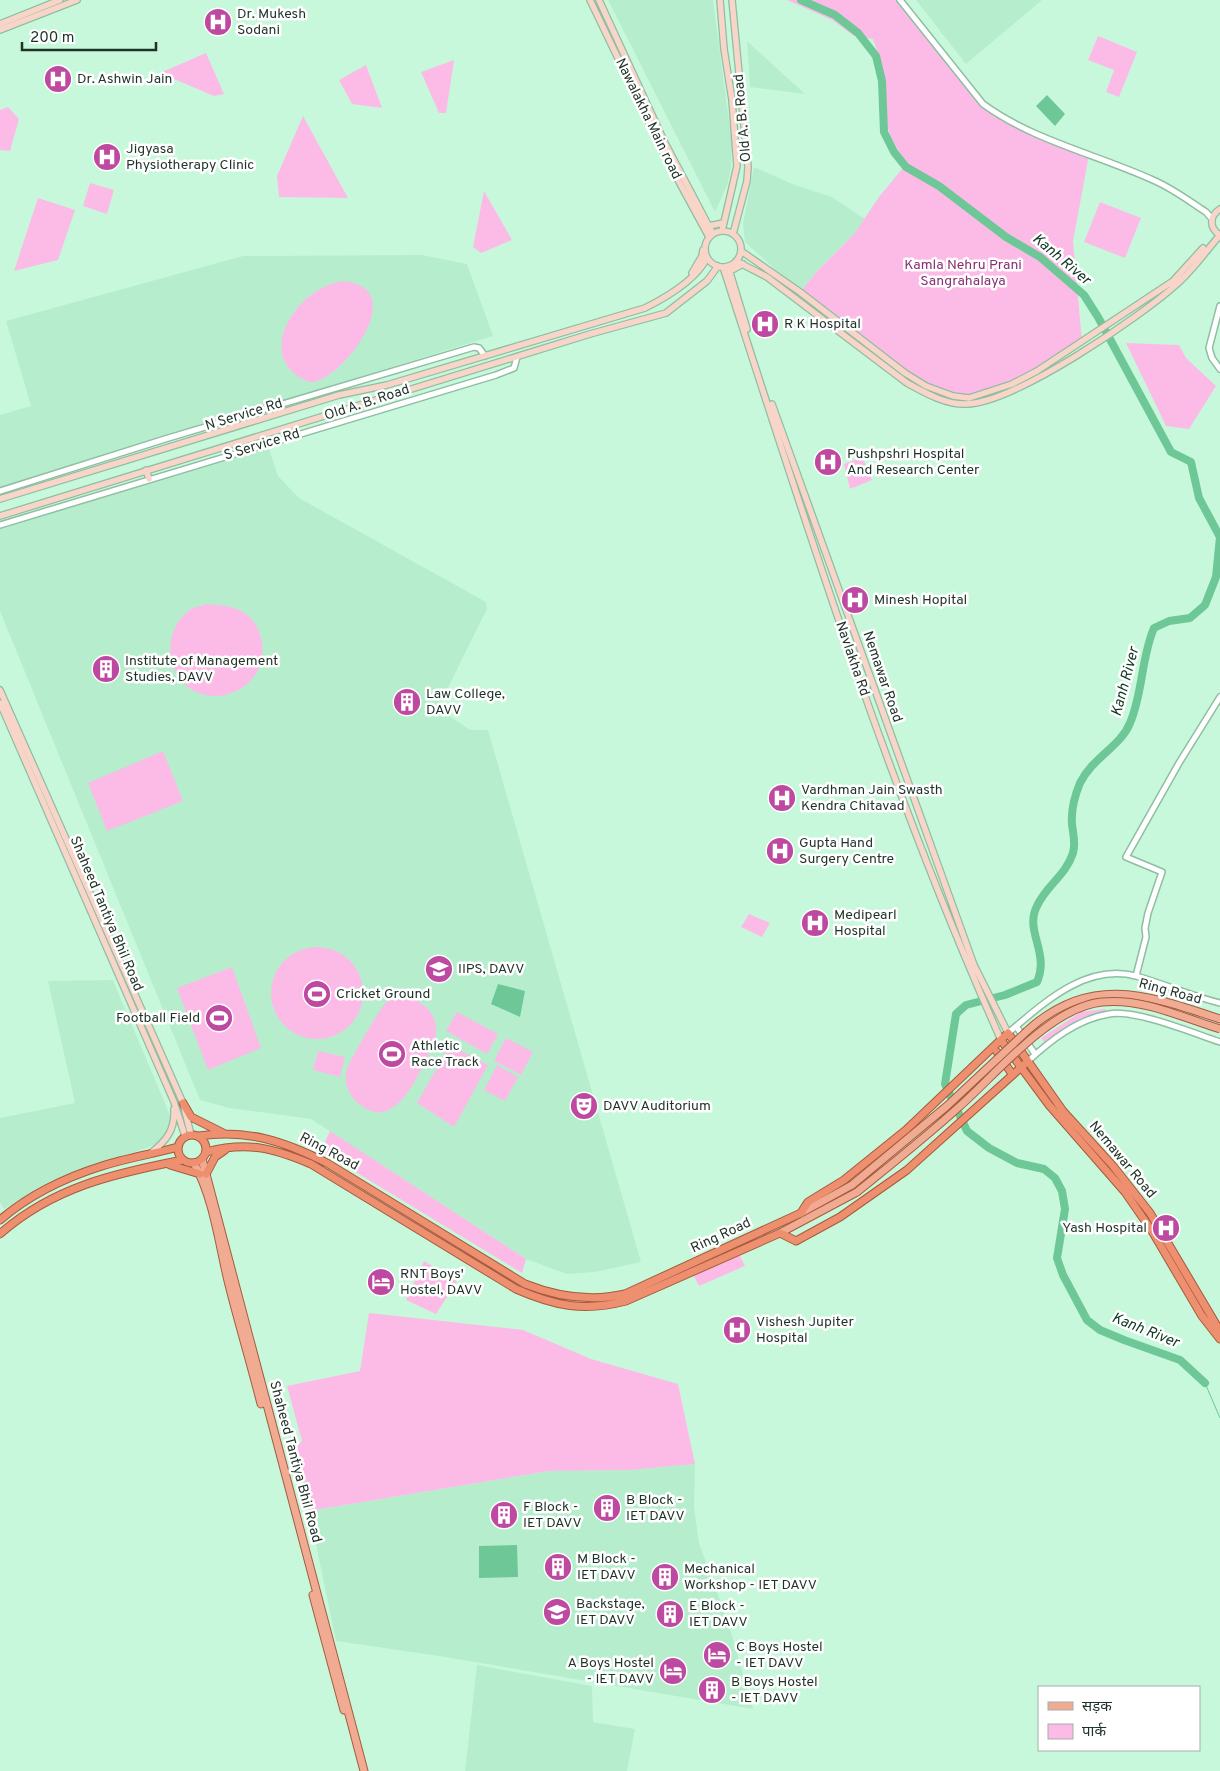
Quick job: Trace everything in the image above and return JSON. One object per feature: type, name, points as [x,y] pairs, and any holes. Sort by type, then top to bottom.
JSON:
[{"type":"highway","points":[[801,1213],[808,1202],[855,1171],[935,1104],[1008,1033]]},
{"type":"highway","name":"Nemawar Road","points":[[1008,1033],[1060,1113]]},
{"type":"highway","name":"Nemawar Road","points":[[1002,1040],[1020,1068],[1085,1140],[1132,1188],[1170,1245],[1220,1331]]},
{"type":"highway","points":[[994,1047],[1012,1074]]},
{"type":"highway","points":[[780,1233],[796,1241],[840,1217],[907,1170],[1026,1062]]},
{"type":"highway","points":[[183,1103],[191,1116],[226,1135]]},
{"type":"highway","name":"Ring Road","points":[[192,1136],[226,1135],[265,1138],[296,1147],[525,1284],[550,1294],[588,1299],[609,1298],[625,1294],[801,1213]]},
{"type":"highway","points":[[0,1220],[22,1202],[70,1178],[102,1166],[178,1147],[192,1136],[205,1143],[204,1156],[194,1163],[183,1160],[163,1164],[109,1176],[69,1190],[27,1212],[0,1234]]},
{"type":"highway","name":"Nemawar Road","points":[[1085,1140],[1131,1200],[1202,1316],[1220,1339]]},
{"type":"highway","name":"Ring Road","points":[[204,1156],[238,1146],[258,1146],[285,1153],[311,1164],[516,1288],[544,1301],[575,1306],[604,1307],[626,1302],[780,1233]]},
{"type":"highway","points":[[178,1147],[179,1154],[183,1160]]},
{"type":"highway","points":[[163,1164],[203,1174],[215,1157],[225,1150],[250,1148],[285,1153]]},
{"type":"main road","points":[[0,24],[60,0]]},
{"type":"main road","points":[[0,30],[77,0]]},
{"type":"main road","name":"Nawalakha Main road","points":[[590,0],[665,156],[698,218],[711,235]]},
{"type":"main road","name":"Nawalakha Main road","points":[[599,0],[664,142],[709,226],[711,235]]},
{"type":"main road","name":"Old A. B. Road","points":[[720,0],[724,49],[732,100],[737,166],[722,231]]},
{"type":"main road","name":"Old A. B. Road","points":[[732,0],[748,148],[747,181],[733,234]]},
{"type":"main road","points":[[1219,234],[1213,229],[1212,219],[1220,209]]},
{"type":"main road","points":[[738,215],[741,251],[736,261],[767,277],[907,383],[929,395],[958,404],[981,402],[1010,390],[1056,367],[1120,326],[1178,283],[1219,234]]},
{"type":"main road","points":[[688,279],[702,256],[704,234],[698,218]]},
{"type":"main road","points":[[709,226],[723,223]]},
{"type":"main road","points":[[740,242],[733,234],[722,231],[711,235],[705,247],[707,258],[723,269],[743,264]]},
{"type":"main road","points":[[741,251],[800,292],[905,373],[926,386],[953,396],[969,398],[981,396],[1012,384],[1037,371],[1173,281],[1219,234]]},
{"type":"main road","name":"Old A. B. Road","points":[[0,498],[339,395],[387,385],[645,308],[664,299],[704,265],[707,258]]},
{"type":"main road","name":"Old A. B. Road","points":[[0,516],[97,487],[186,457],[666,313],[736,261]]},
{"type":"main road","name":"Nemawar Road","points":[[723,269],[808,501],[886,726],[974,965],[1008,1033]]},
{"type":"main road","name":"Navlakha Rd","points":[[723,269],[866,702],[978,989],[1002,1040]]},
{"type":"main road","points":[[146,470],[149,479]]},
{"type":"main road","name":"Shaheed Tantiya Bhil Road","points":[[0,690],[1,700],[139,1013],[174,1102],[192,1136]]},
{"type":"main road","name":"Ring Road","points":[[801,1213],[852,1185],[947,1106],[1035,1024],[1072,1000],[1102,995],[1134,994],[1220,1019]]},
{"type":"main road","name":"Ring Road","points":[[780,1233],[858,1192],[961,1105],[1044,1030],[1076,1009],[1101,1002],[1147,1005],[1220,1029]]},
{"type":"main road","points":[[139,1013],[183,1103],[192,1136]]},
{"type":"main road","points":[[151,1153],[171,1133],[174,1124],[174,1102]]},
{"type":"main road","name":"Shaheed Tantiya Bhil Road","points":[[203,1174],[204,1156]]},
{"type":"main road","name":"Shaheed Tantiya Bhil Road","points":[[194,1163],[203,1174],[220,1220],[292,1506],[364,1771]]},
{"type":"main road","name":"Shaheed Tantiya Bhil Road","points":[[328,1641],[360,1771]]},
{"type":"street","points":[[900,0],[983,104],[998,115],[1028,132],[1155,180],[1206,212],[1212,219]]},
{"type":"street","points":[[1220,306],[1209,348],[1212,358],[1220,369]]},
{"type":"street","name":"N Service Rd","points":[[0,491],[133,449],[474,347],[479,348],[485,356]]},
{"type":"street","name":"S Service Rd","points":[[0,525],[496,375],[514,368],[517,357]]},
{"type":"street","points":[[133,449],[149,454]]},
{"type":"street","points":[[1136,976],[1146,937],[1145,928],[1148,913],[1162,872],[1126,857],[1179,763],[1220,697]]},
{"type":"street","points":[[1008,1033],[1048,999],[1070,986],[1105,976],[1136,976],[1220,1003]]},
{"type":"street","points":[[1026,1062],[1074,1027],[1109,1014],[1131,1015],[1220,1042]]},
{"type":"street","points":[[1016,1026],[1035,1054]]},
{"type":"shaded area","points":[[608,0],[713,0],[732,143],[731,168],[727,186],[715,212]]},
{"type":"shaded area","points":[[916,0],[1042,0],[966,64]]},
{"type":"shaded area","points":[[747,41],[805,94],[750,87]]},
{"type":"shaded area","points":[[1047,95],[1065,114],[1055,126],[1036,106]]},
{"type":"shaded area","points":[[754,167],[792,184],[832,197],[865,219],[854,234],[819,269],[800,292],[745,242],[743,224]]},
{"type":"shaded area","points":[[422,255],[467,264],[493,336],[0,487],[0,415],[31,406],[6,321],[243,256]]},
{"type":"shaded area","points":[[268,446],[278,476],[299,498],[486,602],[487,609],[438,708],[470,730],[488,730],[641,1262],[595,1272],[567,1274],[526,1259],[311,1119],[229,1108],[200,1100],[0,611],[0,528],[234,459]]},
{"type":"shaded area","points":[[113,980],[172,1120],[167,1141],[50,1181],[4,1209],[0,1202],[0,1118],[75,1103],[48,981]]},
{"type":"shaded area","points":[[498,984],[525,991],[520,1017],[491,1004]]},
{"type":"shaded area","points":[[695,1464],[694,1507],[699,1543],[728,1622],[753,1709],[439,1656],[336,1641],[309,1511],[549,1471],[632,1470]]},
{"type":"shaded area","points":[[517,1545],[518,1577],[479,1578],[479,1546]]},
{"type":"shaded area","points":[[477,1665],[592,1686],[593,1722],[635,1729],[627,1771],[465,1771]]},
{"type":"green space","name":"Kamla Nehru Prani Sangrahalaya","points":[[787,0],[900,0],[972,91],[998,115],[1089,155],[1073,241],[1082,342],[1012,384],[969,398],[926,386],[800,292],[819,269],[854,234],[879,197],[906,164],[890,136],[885,117],[882,64],[873,39],[854,36],[832,20]]},
{"type":"green space","points":[[1098,36],[1137,52],[1119,97],[1106,92],[1114,70],[1088,60]]},
{"type":"green space","points":[[206,53],[224,94],[214,96],[160,73]]},
{"type":"green space","points":[[454,60],[446,113],[439,113],[421,72]]},
{"type":"green space","points":[[366,65],[382,108],[352,104],[339,80]]},
{"type":"green space","points":[[8,107],[19,119],[10,151],[0,150],[0,110]]},
{"type":"green space","points":[[303,116],[348,198],[279,197],[277,176]]},
{"type":"green space","points":[[90,183],[114,190],[107,214],[83,206]]},
{"type":"green space","points":[[484,191],[512,240],[481,253],[473,247]]},
{"type":"green space","points":[[38,198],[75,210],[58,260],[14,271]]},
{"type":"green space","points":[[1100,202],[1141,218],[1125,258],[1084,242]]},
{"type":"green space","points":[[344,281],[364,288],[372,301],[371,318],[363,336],[351,354],[336,369],[321,379],[309,382],[292,371],[283,357],[282,341],[287,324],[297,309],[310,296],[327,286]]},
{"type":"green space","points":[[1126,343],[1179,345],[1186,358],[1216,386],[1189,429],[1166,426]]},
{"type":"green space","points":[[862,457],[872,480],[850,489],[844,464]]},
{"type":"green space","points":[[206,604],[231,607],[247,615],[254,622],[261,639],[262,658],[255,675],[242,688],[226,695],[208,696],[191,689],[182,682],[172,662],[171,640],[180,619],[188,611]]},
{"type":"green space","points":[[163,751],[183,801],[107,831],[88,783]]},
{"type":"green space","points":[[749,914],[770,923],[762,937],[741,927]]},
{"type":"green space","name":"Cricket Ground","points":[[308,947],[326,947],[343,954],[356,967],[363,984],[363,1002],[356,1019],[343,1032],[326,1039],[308,1039],[291,1032],[278,1019],[271,1002],[271,984],[278,967],[291,954]]},
{"type":"green space","name":"Football Field","points":[[232,967],[261,1048],[208,1070],[177,988]]},
{"type":"green space","name":"Athletic Race Track","points":[[407,997],[422,1004],[432,1014],[436,1027],[434,1043],[415,1082],[396,1106],[384,1111],[372,1111],[352,1097],[347,1086],[346,1073],[357,1049],[385,1003],[394,998]]},
{"type":"green space","points":[[1105,1009],[1108,1013],[1076,1026],[1045,1043],[1041,1038],[1081,1012]]},
{"type":"green space","points":[[457,1012],[498,1034],[487,1054],[446,1031]]},
{"type":"green space","points":[[506,1038],[533,1052],[521,1075],[494,1061]]},
{"type":"green space","points":[[450,1045],[488,1065],[454,1127],[417,1103]]},
{"type":"green space","points":[[318,1051],[345,1057],[340,1077],[313,1070]]},
{"type":"green space","points":[[497,1065],[518,1077],[505,1101],[484,1090]]},
{"type":"green space","points":[[330,1131],[526,1259],[522,1273],[321,1151]]},
{"type":"green space","points":[[739,1254],[745,1266],[699,1286],[694,1276]]},
{"type":"green space","points":[[424,1261],[457,1281],[436,1314],[406,1300]]},
{"type":"green space","points":[[369,1313],[523,1330],[591,1359],[678,1384],[695,1464],[632,1470],[549,1471],[309,1511],[295,1448],[302,1441],[287,1386],[360,1371]]},
{"type":"waterway","name":"Kanh River","points":[[801,0],[835,15],[858,33],[876,56],[882,81],[884,132],[894,152],[906,167],[939,186],[1006,237],[1040,257],[1084,295],[1098,317],[1171,452],[1191,462],[1199,498],[1220,537],[1216,577],[1205,605],[1190,618],[1169,621],[1154,628],[1130,723],[1126,731],[1092,766],[1080,783],[1072,814],[1073,853],[1066,868],[1045,892],[1034,915],[1033,924],[1041,961],[1037,982],[1005,995],[966,1005],[956,1014],[945,1084],[967,1131],[989,1148],[1017,1163],[1044,1169],[1055,1178],[1062,1191],[1065,1209],[1057,1258],[1063,1275],[1087,1320],[1100,1330],[1180,1360],[1205,1383]]},
{"type":"waterway","points":[[1205,1383],[1220,1418]]},
{"type":"place","name":"Dr. Mukesh Sodani","points":[[218,22]]},
{"type":"place","name":"Dr. Ashwin Jain","points":[[58,79]]},
{"type":"place","name":"Jigyasa Physiotherapy Clinic","points":[[107,157]]},
{"type":"place","name":"R K Hospital","points":[[765,324]]},
{"type":"place","name":"Pushpshri Hospital And Research Center","points":[[828,462]]},
{"type":"place","name":"Minesh Hopital","points":[[855,600]]},
{"type":"place","name":"Institute of Management Studies, DAVV","points":[[106,669]]},
{"type":"place","name":"Law College, DAVV","points":[[407,702]]},
{"type":"place","name":"Vardhman Jain Swasth Kendra Chitavad","points":[[782,798]]},
{"type":"place","name":"Gupta Hand Surgery Centre","points":[[780,851]]},
{"type":"place","name":"Medipearl Hospital","points":[[815,923]]},
{"type":"place","name":"IIPS, DAVV","points":[[439,969]]},
{"type":"place","name":"Cricket Ground","points":[[317,994]]},
{"type":"place","name":"Football Field","points":[[219,1018]]},
{"type":"place","name":"Athletic Race Track","points":[[392,1054]]},
{"type":"place","name":"DAVV Auditorium","points":[[584,1106]]},
{"type":"place","name":"Yash Hospital","points":[[1166,1228]]},
{"type":"place","name":"RNT Boys' Hostel, DAVV","points":[[381,1282]]},
{"type":"place","name":"Vishesh Jupiter Hospital","points":[[737,1330]]},
{"type":"place","name":"B Block - IET DAVV","points":[[607,1508]]},
{"type":"place","name":"F Block - IET DAVV","points":[[504,1515]]},
{"type":"place","name":"M Block - IET DAVV","points":[[558,1567]]},
{"type":"place","name":"Mechanical Workshop - IET DAVV","points":[[665,1577]]},
{"type":"place","name":"Backstage, IET DAVV","points":[[557,1612]]},
{"type":"place","name":"E Block - IET DAVV","points":[[670,1614]]},
{"type":"place","name":"C Boys Hostel - IET DAVV","points":[[717,1655]]},
{"type":"place","name":"A Boys Hostel - IET DAVV","points":[[673,1671]]},
{"type":"place","name":"B Boys Hostel - IET DAVV","points":[[712,1690]]}]
